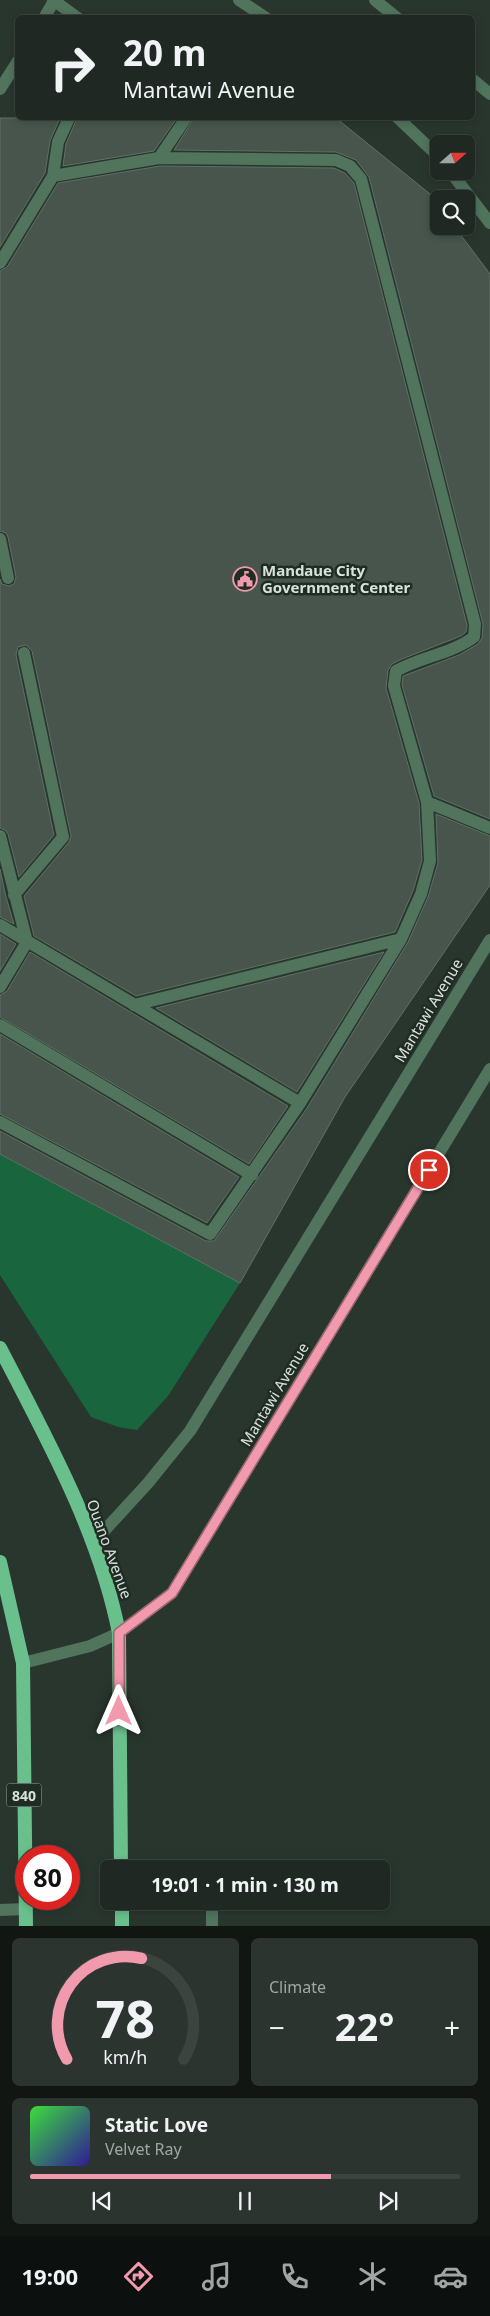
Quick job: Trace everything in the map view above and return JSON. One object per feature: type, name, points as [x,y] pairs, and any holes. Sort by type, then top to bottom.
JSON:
[{"type":"highway","name":"Ouano Avenue","points":[[0,1348],[60,1463],[93,1543],[113,1601],[119,1633],[121,1860]]},
{"type":"highway","name":"840","points":[[0,1562],[23,1663],[25,1845]]},
{"type":"highway","name":"840","points":[[26,1910],[26,1926]]},
{"type":"highway","points":[[122,1910],[122,1926]]},
{"type":"street","points":[[46,15],[53,0],[74,15]]},
{"type":"street","points":[[239,0],[258,15]]},
{"type":"street","points":[[375,0],[393,15]]},
{"type":"street","points":[[0,89],[15,65]]},
{"type":"street","points":[[475,82],[490,94]]},
{"type":"street","points":[[0,263],[53,176],[58,142],[68,120]]},
{"type":"street","points":[[159,158],[185,120]]},
{"type":"street","points":[[400,120],[430,148]]},
{"type":"street","points":[[0,1122],[210,1234],[300,1104],[401,939],[421,894],[430,861],[427,802],[394,686],[396,671],[408,664],[463,645],[474,637],[475,624],[361,179],[350,166],[336,160],[159,158],[53,176]]},
{"type":"street","points":[[457,180],[490,223]]},
{"type":"street","points":[[0,539],[8,578]]},
{"type":"street","points":[[14,894],[63,836],[24,653]]},
{"type":"street","points":[[427,802],[490,828]]},
{"type":"street","points":[[0,836],[27,942],[0,987]]},
{"type":"street","points":[[0,925],[300,1104]]},
{"type":"street","points":[[134,1005],[401,939]]},
{"type":"street","name":"Mantawi Avenue","points":[[93,1543],[148,1483],[190,1431],[490,940]]},
{"type":"street","points":[[0,1026],[252,1175]]},
{"type":"street","name":"Mantawi Avenue","points":[[23,1663],[90,1646],[119,1633],[172,1593],[490,1069]]},
{"type":"street","points":[[0,1910],[15,1909]]},
{"type":"street","points":[[212,1910],[212,1926]]},
{"type":"green space","points":[[0,1154],[240,1283],[168,1396],[137,1430],[118,1427],[91,1417],[0,1275]]},
{"type":"building","points":[[0,118],[59,120],[50,141],[45,173],[0,247]]},
{"type":"building","points":[[76,120],[176,120],[154,151],[63,166],[66,144]]},
{"type":"building","points":[[193,120],[338,120],[430,194],[430,235],[461,235],[490,274],[490,819],[434,796],[402,685],[403,676],[459,655],[478,644],[482,638],[483,624],[369,177],[356,160],[336,152],[174,150]]},
{"type":"building","name":"Mandaue City Government Center","points":[[160,166],[334,168],[345,173],[354,183],[467,625],[466,632],[461,636],[402,659],[392,664],[388,670],[386,688],[419,803],[422,860],[413,891],[395,932],[136,996],[34,936],[24,896],[69,842],[71,836],[32,651],[26,645],[18,647],[16,655],[54,835],[19,877],[8,834],[0,828],[0,579],[2,584],[9,586],[14,584],[16,577],[8,537],[6,533],[0,531],[0,271],[7,267],[58,183]]},
{"type":"building","points":[[436,814],[490,836],[490,885],[345,1097],[240,1283],[0,1154],[0,1131],[206,1241],[214,1241],[307,1108],[408,942],[428,897],[438,863]]},
{"type":"building","points":[[0,869],[6,897],[14,924],[0,917]]},
{"type":"building","points":[[0,934],[16,944],[0,971]]},
{"type":"building","points":[[30,952],[288,1106],[249,1164],[0,1017],[0,995],[7,991]]},
{"type":"building","points":[[384,952],[297,1092],[156,1008]]},
{"type":"building","points":[[0,1034],[239,1177],[207,1223],[0,1114]]},
{"type":"place","name":"Mandaue City Government Center","points":[[245,579]]},
{"type":"route","points":[[119,1711],[119,1633],[172,1593],[429,1170]]}]
